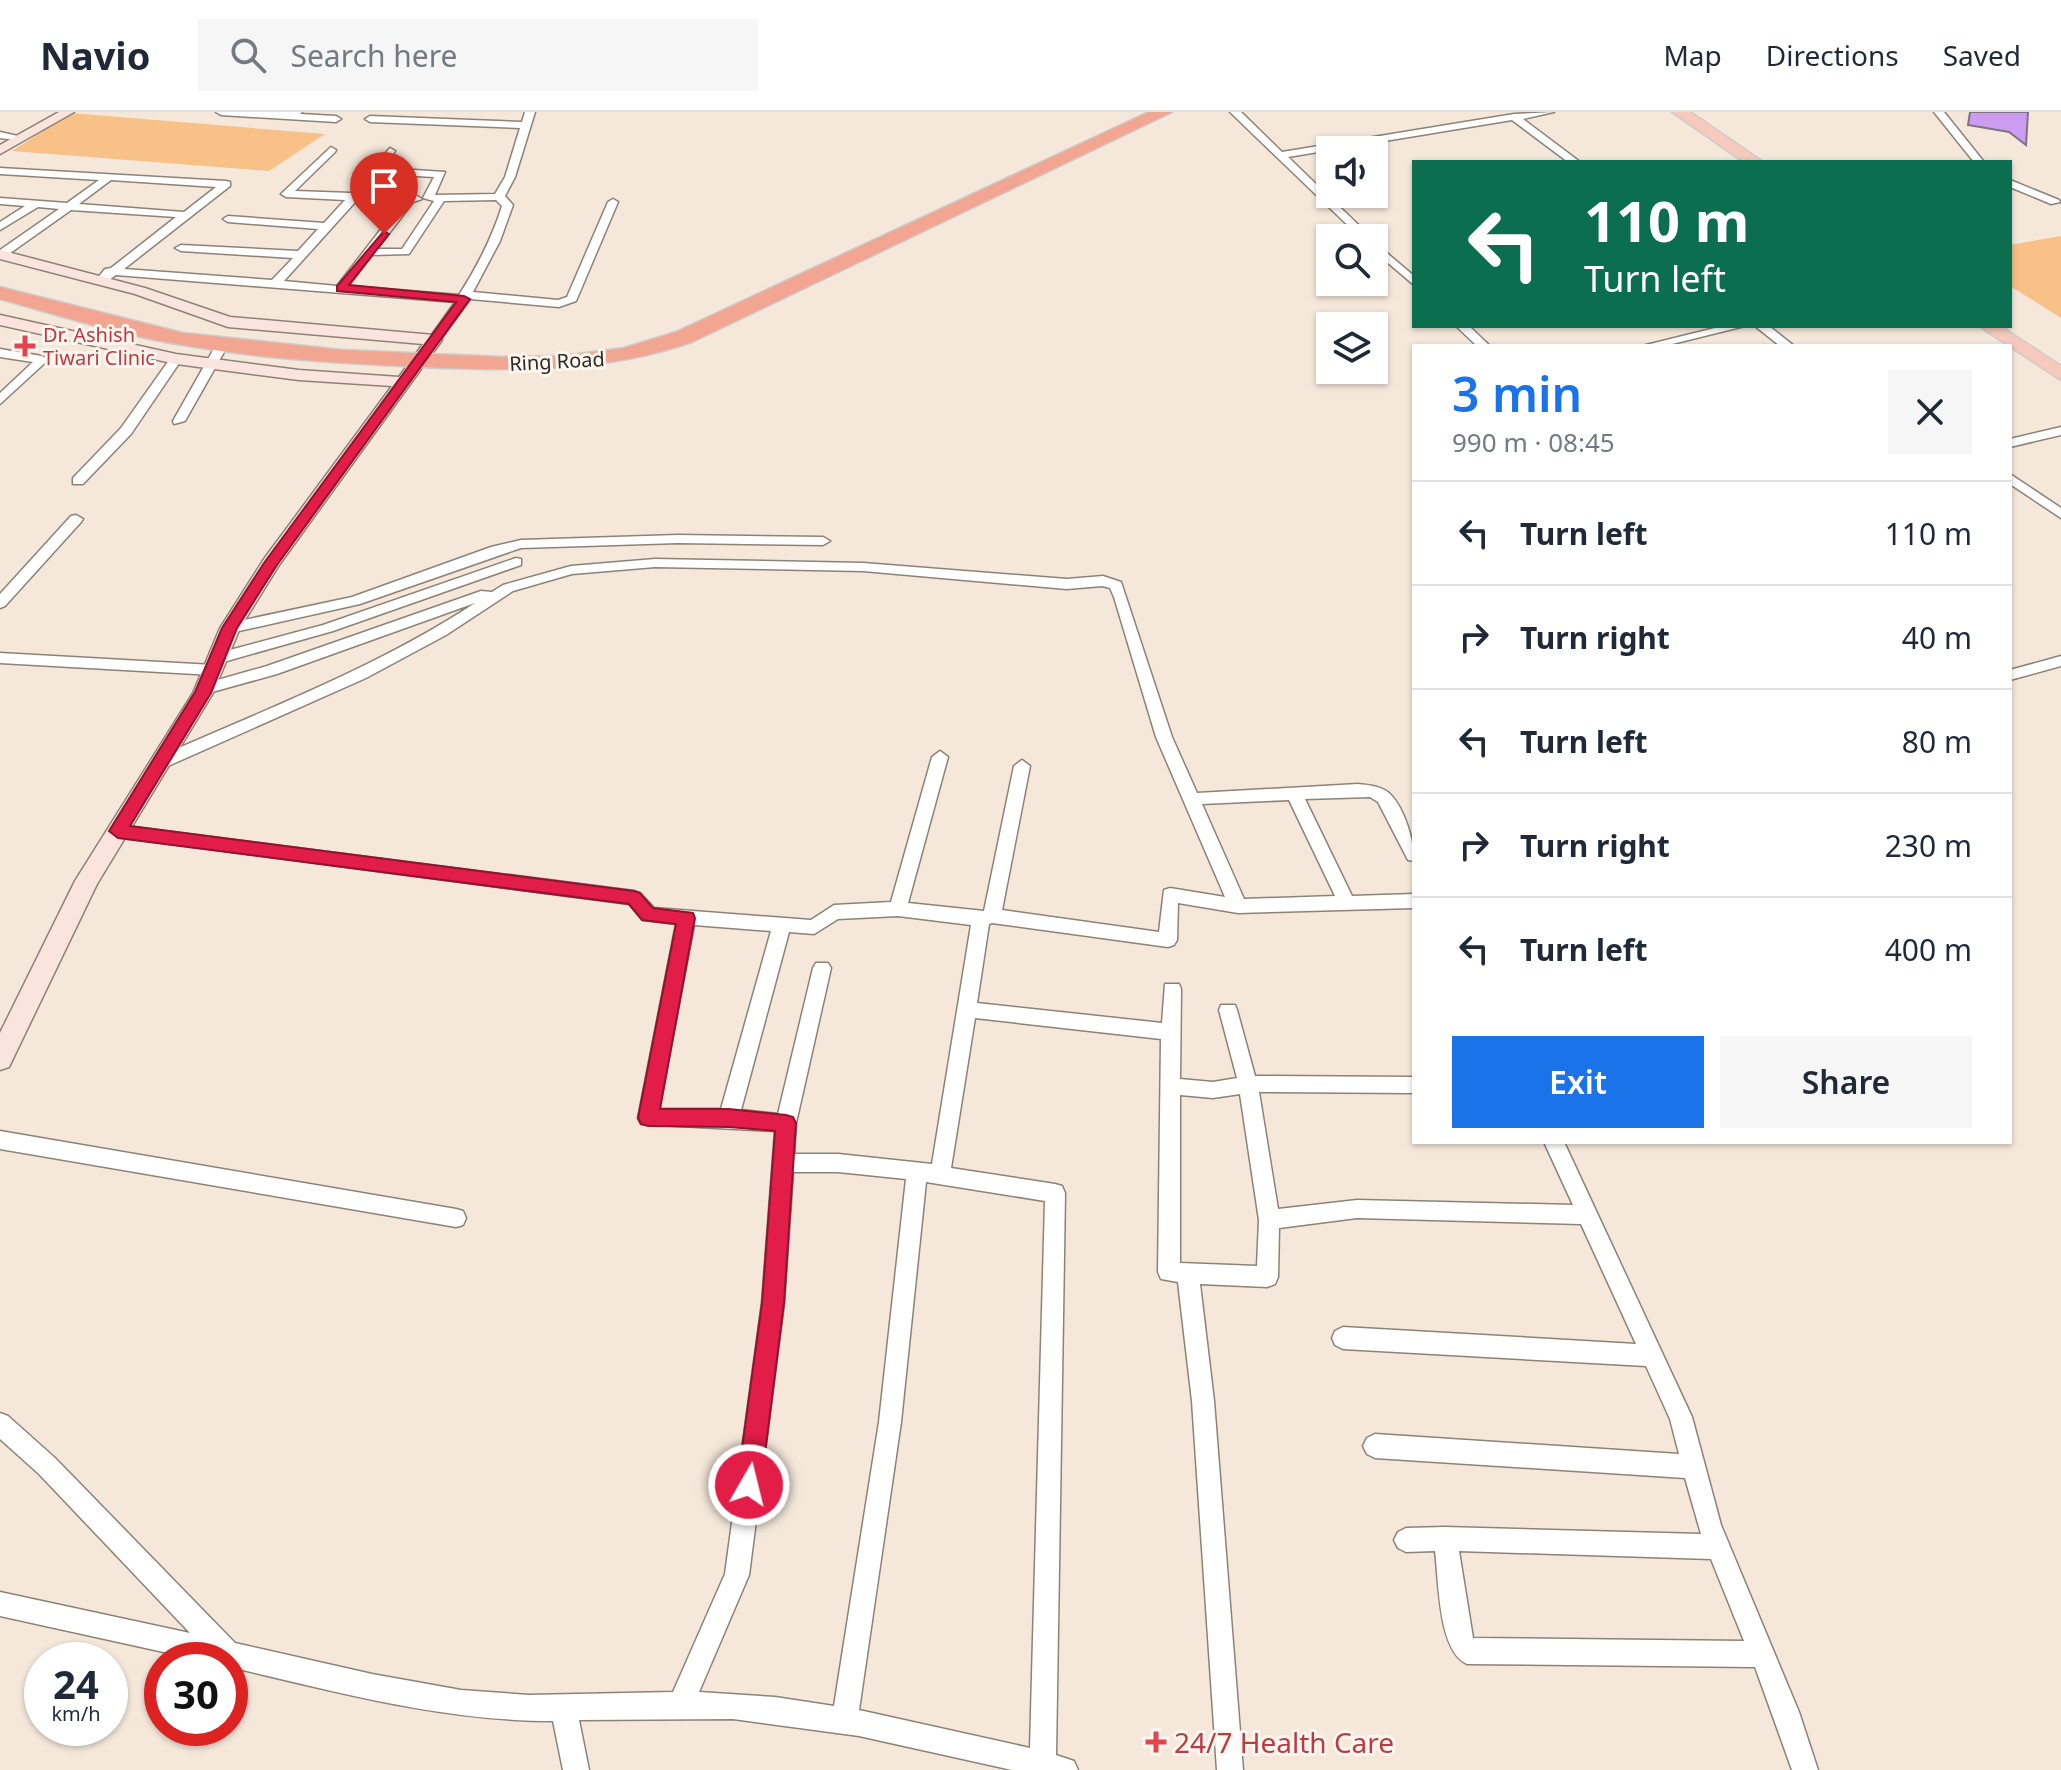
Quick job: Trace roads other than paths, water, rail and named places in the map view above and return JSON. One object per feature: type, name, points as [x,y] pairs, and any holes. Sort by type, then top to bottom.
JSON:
[{"type":"highway","name":"Ring Road","points":[[0,278],[196,328],[247,337],[490,356],[588,352],[631,342],[670,327],[1129,112]]},
{"type":"highway","name":"Ring Road","points":[[0,293],[144,329],[218,354],[426,351],[512,365],[576,364],[656,348],[905,235],[1163,112]]},
{"type":"highway","points":[[108,344],[144,329]]},
{"type":"main road","points":[[1665,112],[1734,160]]},
{"type":"main road","points":[[1680,112],[1752,160]]},
{"type":"main road","points":[[1991,328],[2061,374]]},
{"type":"main road","points":[[2005,328],[2061,365]]},
{"type":"street","points":[[0,150],[68,112]]},
{"type":"street","points":[[221,112],[295,114],[336,119]]},
{"type":"street","points":[[499,197],[510,177],[530,112]]},
{"type":"street","points":[[1235,112],[1352,224]]},
{"type":"street","points":[[1281,155],[1549,112]]},
{"type":"street","points":[[1939,112],[1977,160]]},
{"type":"street","points":[[1514,117],[1572,160]]},
{"type":"street","points":[[370,119],[526,125]]},
{"type":"street","points":[[0,135],[22,138]]},
{"type":"street","points":[[0,1059],[87,881],[162,762],[213,672],[230,628],[271,563],[465,297],[502,228],[508,205],[499,197],[410,199],[286,194],[331,150]]},
{"type":"street","points":[[275,284],[355,197],[390,151]]},
{"type":"street","points":[[0,171],[226,184],[105,276]]},
{"type":"street","points":[[377,171],[441,174],[428,198]]},
{"type":"street","points":[[13,181],[25,172]]},
{"type":"street","points":[[1,254],[107,179]]},
{"type":"street","points":[[2012,184],[2055,202]]},
{"type":"street","points":[[370,252],[405,252],[441,198]]},
{"type":"street","points":[[341,288],[410,199]]},
{"type":"street","points":[[0,201],[186,215]]},
{"type":"street","points":[[105,276],[341,288],[559,304],[572,299],[613,202]]},
{"type":"street","points":[[0,227],[35,204]]},
{"type":"street","points":[[228,219],[329,227]]},
{"type":"street","points":[[181,248],[303,255]]},
{"type":"street","points":[[1,254],[105,276],[228,322],[426,351]]},
{"type":"street","points":[[1388,258],[1412,280]]},
{"type":"street","points":[[0,320],[176,359],[218,354],[299,375],[404,382]]},
{"type":"street","points":[[1464,328],[1482,344]]},
{"type":"street","points":[[1657,344],[1730,328]]},
{"type":"street","points":[[1764,328],[1785,344]]},
{"type":"street","points":[[179,421],[218,354]]},
{"type":"street","points":[[0,400],[42,360],[2,355]]},
{"type":"street","points":[[78,481],[126,431],[176,359]]},
{"type":"street","points":[[2012,443],[2061,431]]},
{"type":"street","points":[[2012,479],[2061,514]]},
{"type":"street","points":[[0,603],[76,519]]},
{"type":"street","points":[[230,628],[322,610],[521,544],[678,539],[823,541]]},
{"type":"street","points":[[213,672],[516,562]]},
{"type":"street","points":[[0,658],[213,672],[272,670],[508,588],[582,568],[655,563],[863,567],[1067,584],[1103,581],[1116,585],[1121,597],[1164,737],[1238,906]]},
{"type":"street","points":[[162,762],[361,674],[441,632],[508,588]]},
{"type":"street","points":[[2012,674],[2061,661]]},
{"type":"street","points":[[898,909],[940,757]]},
{"type":"street","points":[[940,1175],[966,1009],[1022,766]]},
{"type":"street","points":[[1191,799],[1374,792],[1384,798],[1412,851]]},
{"type":"street","points":[[1294,793],[1347,903]]},
{"type":"street","points":[[118,831],[634,898],[649,915],[814,927],[834,912],[898,909],[1168,940],[1170,895],[1238,906],[1412,901]]},
{"type":"street","points":[[686,918],[648,1118],[729,1118],[786,1123]]},
{"type":"street","points":[[729,1118],[782,924]]},
{"type":"street","points":[[681,1703],[737,1575],[773,1303],[786,1123],[822,968]]},
{"type":"street","points":[[1172,989],[1169,1272],[1267,1277],[1269,1220],[1248,1084],[1228,1010]]},
{"type":"street","points":[[966,1009],[1172,1032]]},
{"type":"street","points":[[1170,1086],[1213,1090],[1248,1084],[1412,1085]]},
{"type":"street","points":[[0,1140],[456,1218]]},
{"type":"street","points":[[1555,1144],[1681,1417],[1718,1547],[1805,1770]]},
{"type":"street","points":[[248,1659],[311,1675],[463,1703],[564,1709],[681,1703],[734,1706],[845,1720],[1054,1767],[1055,1193],[917,1171],[838,1163],[783,1163]]},
{"type":"street","points":[[845,1720],[890,1422],[917,1171]]},
{"type":"street","points":[[1269,1220],[1357,1209],[1589,1215]]},
{"type":"street","points":[[1188,1272],[1203,1401],[1230,1770]]},
{"type":"street","points":[[1343,1338],[1653,1356]]},
{"type":"street","points":[[0,1424],[47,1466],[216,1642]]},
{"type":"street","points":[[1375,1446],[1694,1467]]},
{"type":"street","points":[[1445,1539],[1459,1641],[1467,1651],[1762,1654]]},
{"type":"street","points":[[1406,1540],[1718,1547]]},
{"type":"street","points":[[0,1604],[173,1642]]},
{"type":"street","points":[[564,1709],[576,1770]]},
{"type":"place","name":"Dr. Ashish Tiwari Clinic","points":[[25,346]]},
{"type":"place","name":"24/7 Health Care","points":[[1156,1742]]}]
